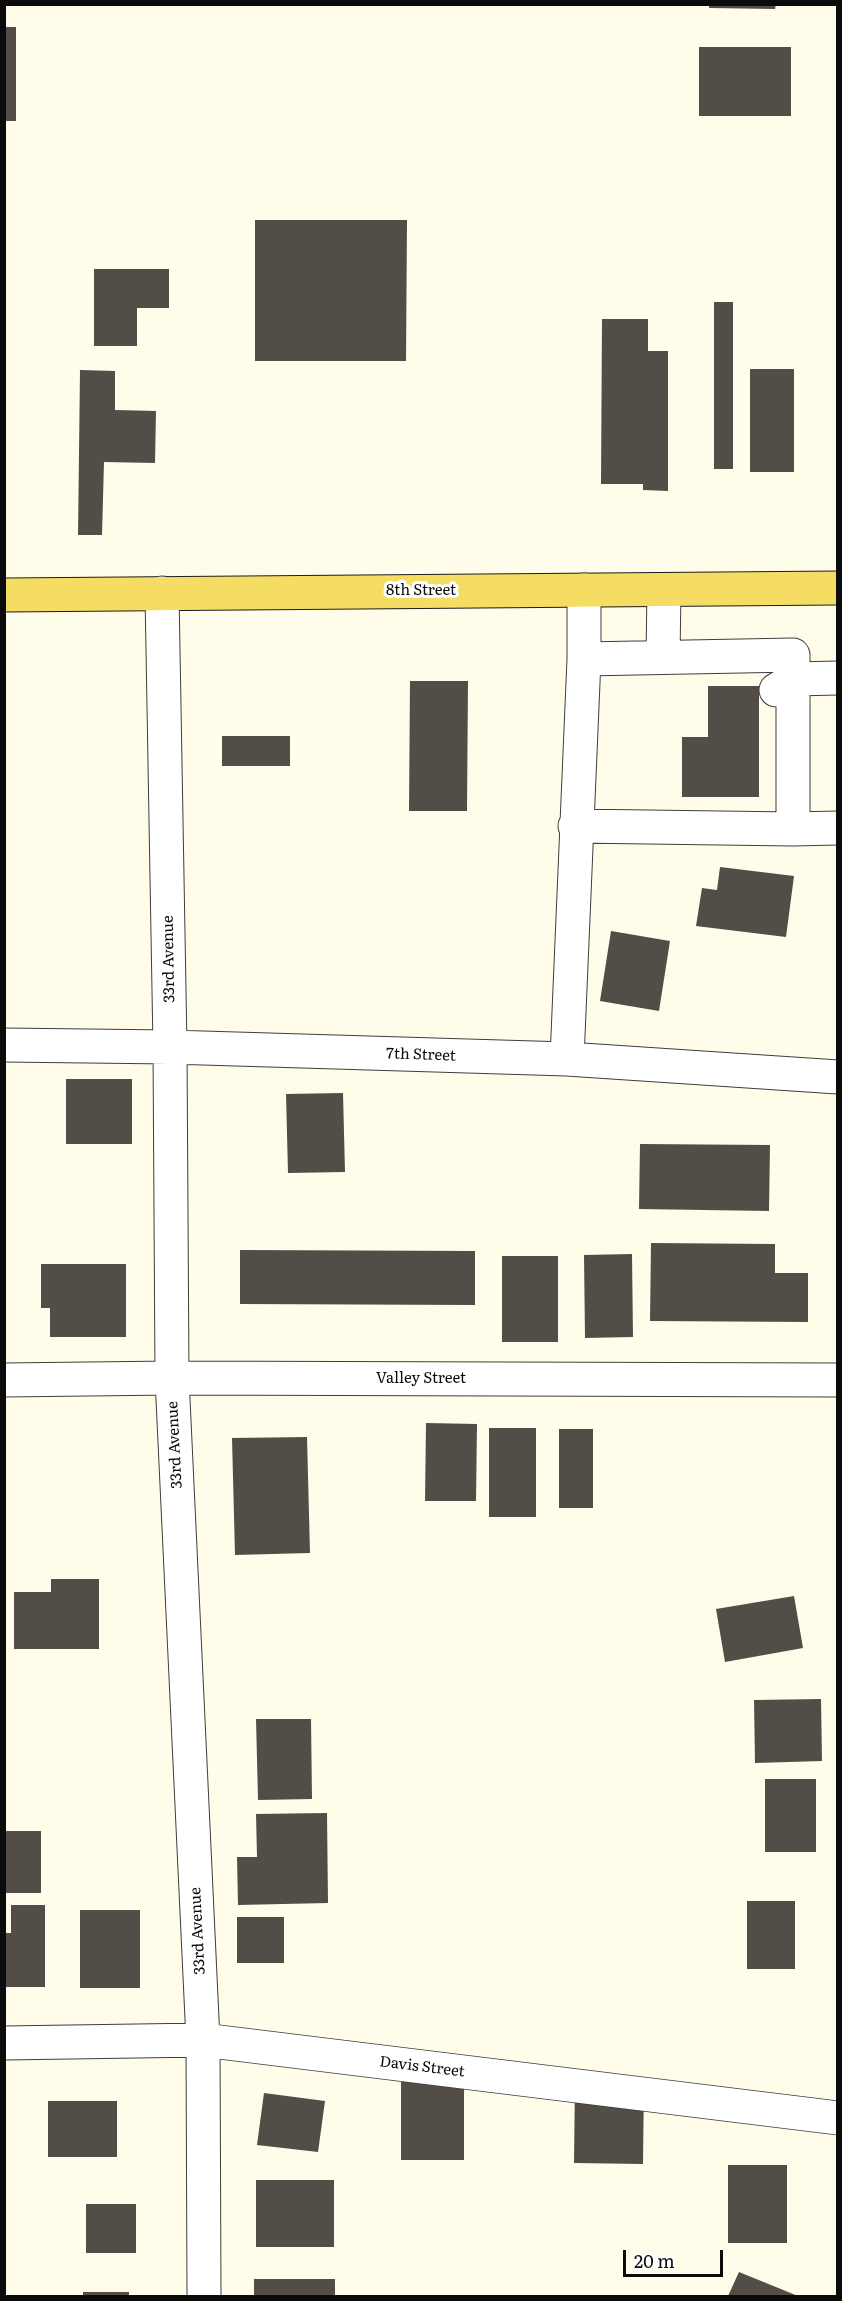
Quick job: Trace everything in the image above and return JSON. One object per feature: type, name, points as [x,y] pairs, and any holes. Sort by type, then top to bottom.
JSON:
[{"type":"main road","name":"8th Street","points":[[4,595],[837,588]]},
{"type":"street","points":[[567,1059],[575,826],[584,659],[584,590]]},
{"type":"street","points":[[663,657],[664,590]]},
{"type":"street","name":"33rd Avenue","points":[[162,593],[170,1047],[172,1378],[203,2040],[204,2296]]},
{"type":"street","points":[[584,659],[793,655],[793,829]]},
{"type":"street","points":[[632,827],[641,809],[775,808],[774,691],[794,679],[837,678]]},
{"type":"street","points":[[575,826],[837,828]]},
{"type":"street","name":"7th Street","points":[[4,1045],[170,1047],[567,1059],[837,1077]]},
{"type":"street","name":"Valley Street","points":[[4,1380],[172,1378],[837,1380]]},
{"type":"street","name":"Davis Street","points":[[4,2043],[203,2040],[837,2118]]},
{"type":"building","points":[[709,4],[776,4],[775,9],[709,8]]},
{"type":"building","points":[[4,27],[16,27],[16,121],[4,121]]},
{"type":"building","points":[[699,47],[791,47],[791,116],[699,116]]},
{"type":"building","points":[[255,220],[407,220],[406,361],[255,361]]},
{"type":"building","points":[[94,269],[169,269],[169,308],[137,308],[137,346],[94,346]]},
{"type":"building","points":[[714,302],[733,302],[733,469],[714,469]]},
{"type":"building","points":[[602,319],[648,319],[648,351],[668,351],[668,491],[643,490],[643,484],[601,484]]},
{"type":"building","points":[[750,369],[794,369],[794,472],[750,472]]},
{"type":"building","points":[[80,370],[115,371],[115,410],[156,411],[155,463],[104,462],[102,535],[78,535]]},
{"type":"building","points":[[410,681],[468,681],[467,811],[409,811]]},
{"type":"building","points":[[708,686],[759,686],[759,797],[682,797],[682,737],[708,737]]},
{"type":"building","points":[[222,736],[290,736],[290,766],[222,766]]},
{"type":"building","points":[[720,867],[794,876],[786,937],[696,926],[702,888],[717,890]]},
{"type":"building","points":[[611,931],[670,941],[659,1011],[600,1001]]},
{"type":"building","points":[[66,1079],[132,1079],[132,1144],[66,1144]]},
{"type":"building","points":[[343,1093],[345,1172],[288,1173],[286,1094]]},
{"type":"building","points":[[640,1144],[770,1145],[769,1211],[639,1209]]},
{"type":"building","points":[[651,1243],[775,1244],[775,1273],[808,1273],[808,1322],[650,1321]]},
{"type":"building","points":[[240,1250],[475,1251],[475,1305],[240,1304]]},
{"type":"building","points":[[632,1254],[633,1337],[585,1338],[584,1255]]},
{"type":"building","points":[[502,1256],[558,1256],[558,1342],[502,1342]]},
{"type":"building","points":[[41,1264],[126,1264],[126,1337],[50,1337],[50,1308],[41,1308]]},
{"type":"building","points":[[426,1423],[477,1424],[476,1501],[425,1501]]},
{"type":"building","points":[[489,1428],[536,1428],[536,1517],[489,1517]]},
{"type":"building","points":[[559,1429],[593,1429],[593,1508],[559,1508]]},
{"type":"building","points":[[307,1437],[310,1553],[235,1555],[232,1438]]},
{"type":"building","points":[[51,1579],[99,1579],[99,1649],[14,1649],[14,1592],[51,1592]]},
{"type":"building","points":[[794,1596],[803,1648],[725,1662],[716,1609]]},
{"type":"building","points":[[821,1699],[822,1761],[755,1763],[754,1700]]},
{"type":"building","points":[[256,1719],[311,1719],[312,1799],[258,1800]]},
{"type":"building","points":[[765,1779],[816,1779],[816,1852],[765,1852]]},
{"type":"building","points":[[327,1813],[328,1903],[238,1905],[237,1857],[257,1857],[256,1814]]},
{"type":"building","points":[[4,1831],[41,1831],[41,1893],[4,1893]]},
{"type":"building","points":[[747,1901],[795,1901],[795,1969],[747,1969]]},
{"type":"building","points":[[11,1905],[45,1905],[45,1987],[4,1987],[4,1933],[11,1933]]},
{"type":"building","points":[[80,1910],[140,1910],[140,1988],[80,1988]]},
{"type":"building","points":[[237,1917],[284,1917],[284,1963],[237,1963]]},
{"type":"building","points":[[575,2079],[644,2079],[643,2164],[574,2163]]},
{"type":"building","points":[[401,2082],[464,2082],[464,2160],[401,2160]]},
{"type":"building","points":[[264,2093],[325,2101],[318,2152],[257,2145]]},
{"type":"building","points":[[48,2101],[117,2101],[117,2157],[48,2157]]},
{"type":"building","points":[[728,2165],[787,2165],[787,2243],[728,2243]]},
{"type":"building","points":[[256,2180],[334,2180],[334,2247],[256,2247]]},
{"type":"building","points":[[86,2204],[136,2204],[136,2253],[86,2253]]},
{"type":"building","points":[[739,2272],[798,2296],[728,2296]]},
{"type":"building","points":[[254,2279],[335,2279],[335,2296],[254,2296]]},
{"type":"building","points":[[83,2292],[129,2292],[129,2296],[83,2296]]}]
